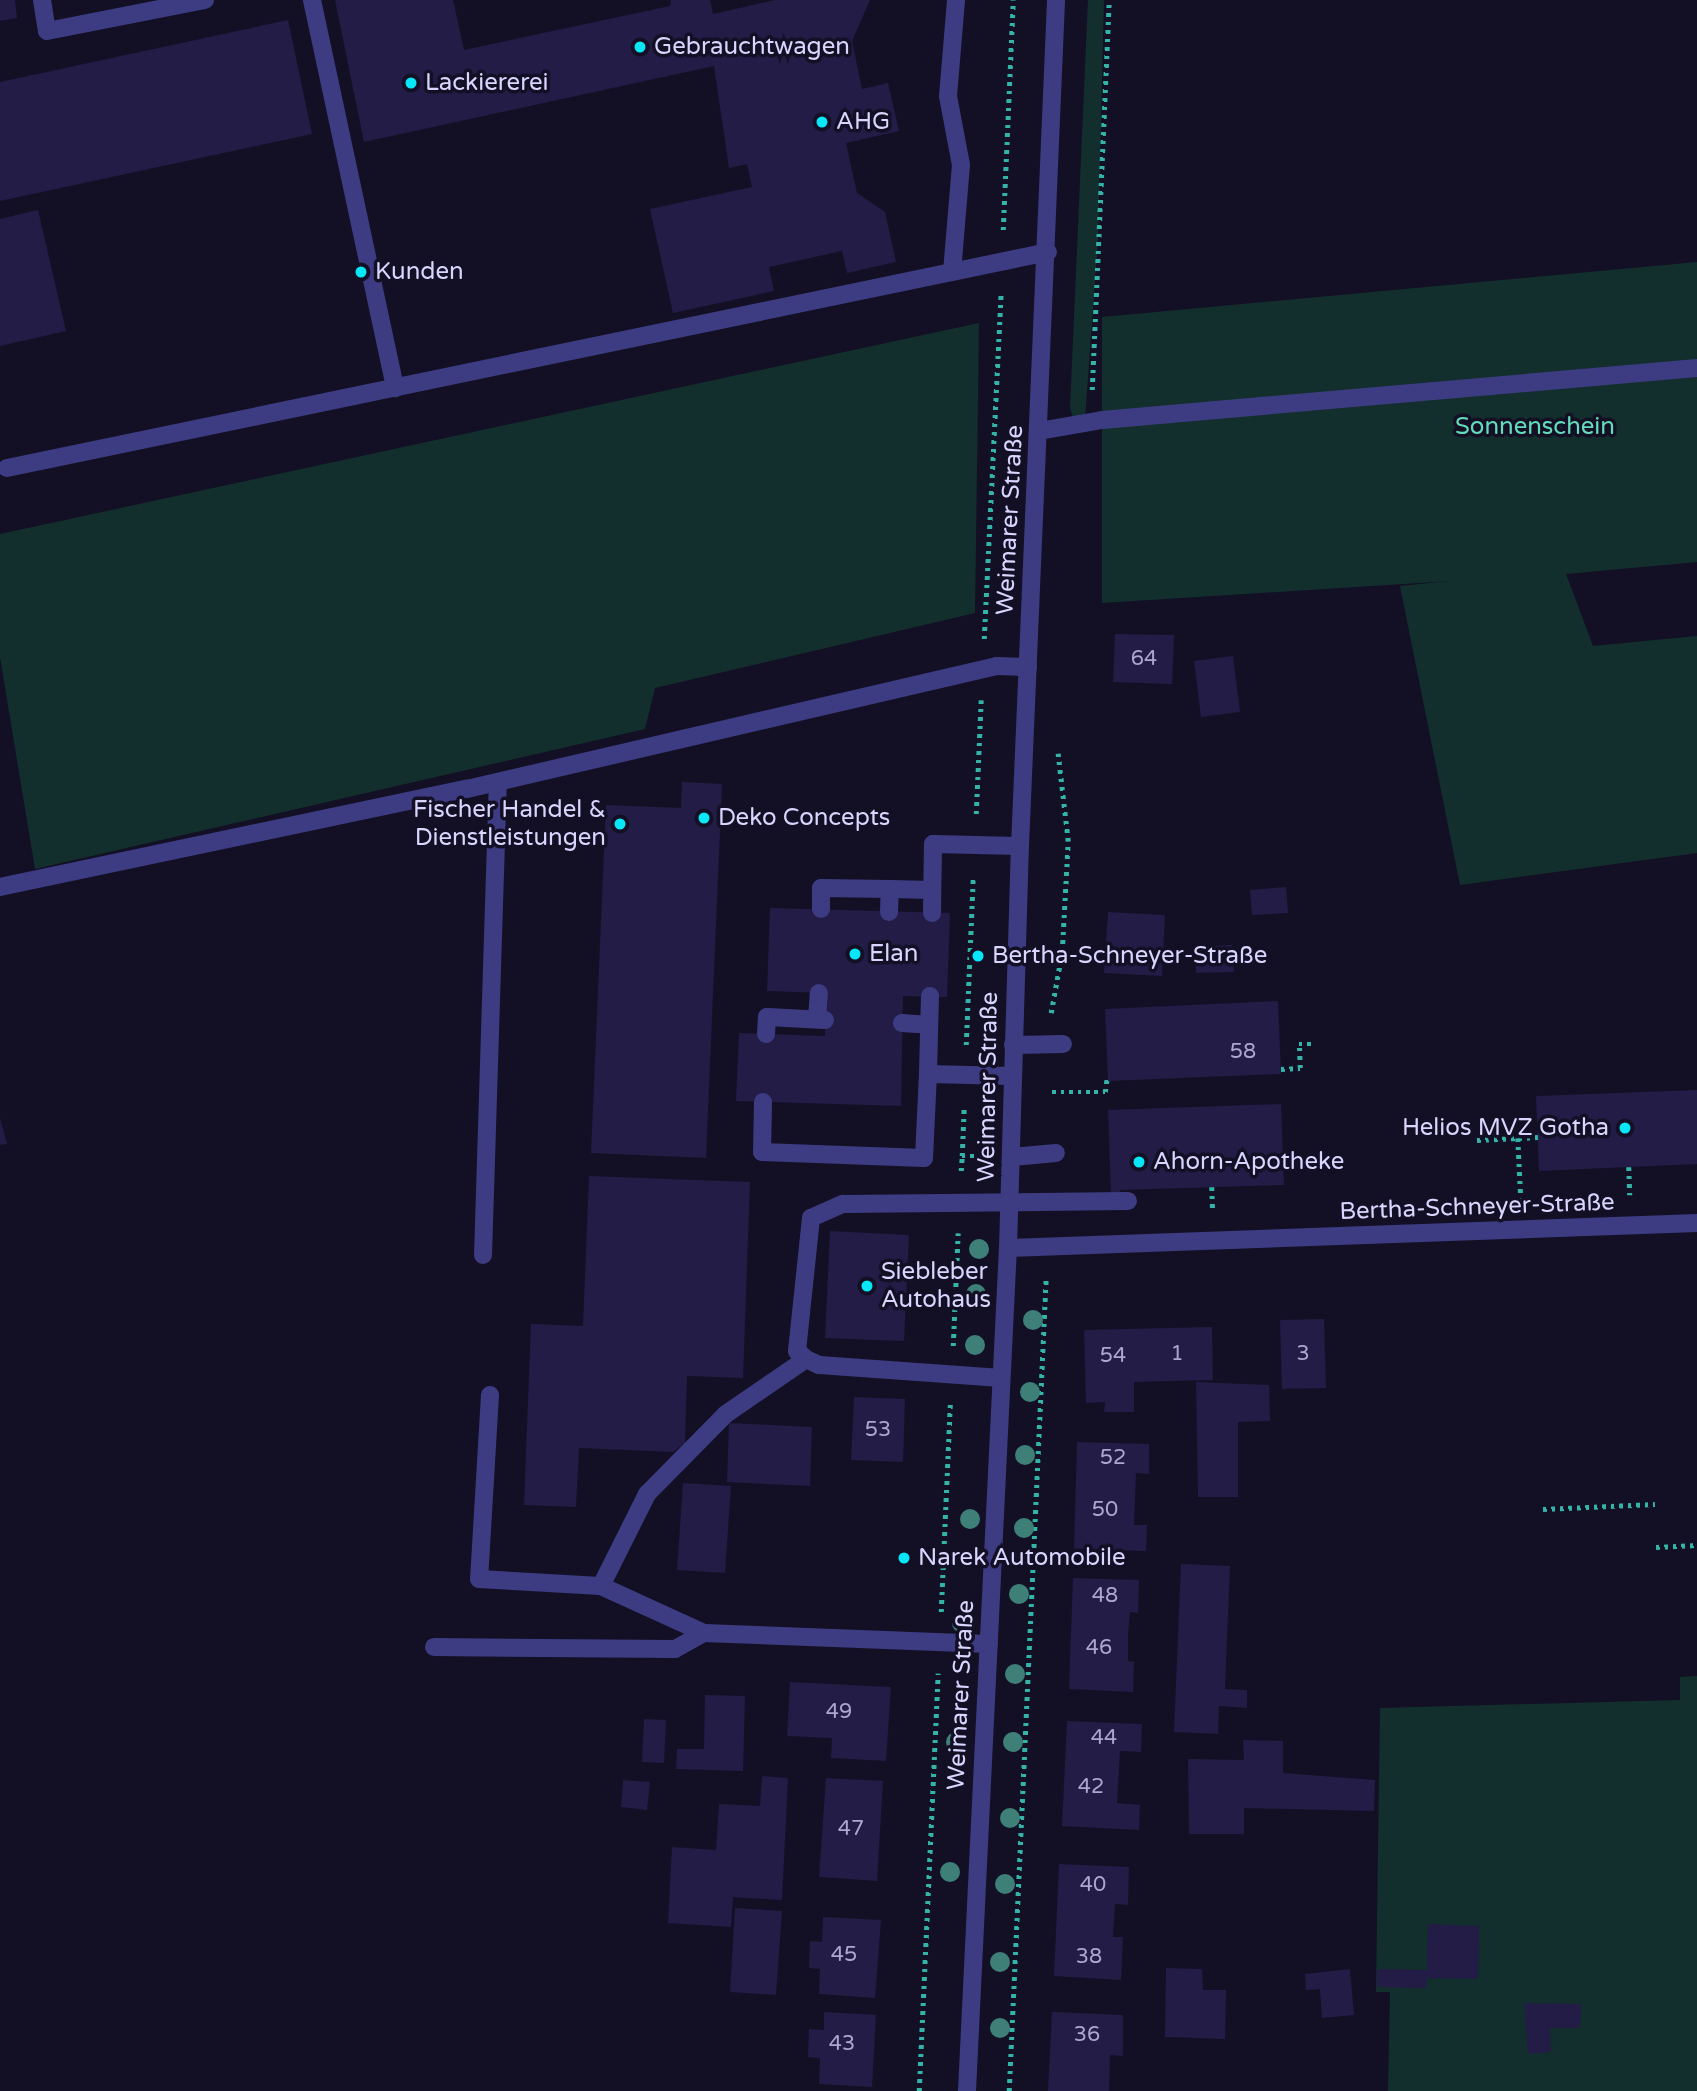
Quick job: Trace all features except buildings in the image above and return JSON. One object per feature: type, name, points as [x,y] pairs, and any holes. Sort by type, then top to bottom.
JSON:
[{"type":"street","points":[[42,0],[47,31],[205,0]]},
{"type":"street","points":[[312,0],[396,388]]},
{"type":"street","points":[[952,272],[961,165],[948,96],[956,0]]},
{"type":"street","name":"Weimarer Straße","points":[[967,2091],[1012,1157],[1020,846],[1048,251],[1056,0]]},
{"type":"street","points":[[7,468],[1048,251]]},
{"type":"street","points":[[1039,431],[1091,422],[1697,368]]},
{"type":"street","points":[[0,887],[498,782],[982,669],[1028,667]]},
{"type":"street","points":[[483,1255],[498,782]]},
{"type":"street","points":[[932,913],[933,844],[1020,846]]},
{"type":"street","points":[[821,909],[821,888],[932,890]]},
{"type":"street","points":[[889,912],[890,889]]},
{"type":"street","points":[[766,1034],[767,1017],[821,1019],[819,993]]},
{"type":"street","points":[[763,1102],[762,1152],[925,1157],[930,996]]},
{"type":"street","points":[[902,1023],[929,1025]]},
{"type":"street","points":[[1013,1045],[1063,1044]]},
{"type":"street","points":[[928,1074],[1012,1076]]},
{"type":"street","points":[[1012,1157],[1056,1153]]},
{"type":"street","points":[[1001,1378],[819,1365],[806,1359],[797,1350],[811,1218],[843,1204],[960,1206],[1128,1201]]},
{"type":"street","name":"Bertha-Schneyer-Straße","points":[[1008,1248],[1697,1223]]},
{"type":"street","points":[[601,1586],[647,1494],[726,1414],[806,1359]]},
{"type":"street","points":[[490,1395],[479,1579],[601,1586],[704,1633],[989,1644]]},
{"type":"street","points":[[434,1647],[675,1649],[704,1633]]},
{"type":"path","points":[[919,2091],[1013,0]]},
{"type":"path","points":[[1091,422],[1109,0]]},
{"type":"path","points":[[1051,1014],[1062,952],[1068,841],[1058,741]]},
{"type":"path","points":[[1280,1069],[1300,1069],[1299,1044],[1312,1044]]},
{"type":"path","points":[[1052,1092],[1105,1093],[1107,1077]]},
{"type":"path","points":[[1477,1140],[1538,1137]]},
{"type":"path","points":[[1518,1138],[1522,1207]]},
{"type":"path","points":[[962,1156],[1012,1157]]},
{"type":"path","points":[[1629,1167],[1630,1203]]},
{"type":"path","points":[[1212,1187],[1213,1220]]},
{"type":"path","points":[[1009,2091],[1046,1247]]},
{"type":"path","points":[[1543,1509],[1655,1504]]},
{"type":"path","points":[[1656,1547],[1697,1545]]},
{"type":"green space","points":[[1088,0],[1104,0],[1098,239],[1085,419],[1073,417],[1070,408]]},
{"type":"green space","name":"Sonnenschein","points":[[1697,262],[1697,562],[1566,574],[1593,646],[1697,636],[1697,853],[1460,885],[1400,586],[1450,581],[1102,603],[1102,317]]},
{"type":"green space","points":[[979,323],[975,613],[655,688],[645,729],[35,869],[0,657],[0,534]]},
{"type":"green space","points":[[1697,1676],[1697,2091],[1388,2091],[1390,1992],[1376,1992],[1380,1708],[1680,1700],[1680,1677]]},
{"type":"place","name":"Gebrauchtwagen","points":[[640,47]]},
{"type":"place","name":"Lackiererei","points":[[411,83]]},
{"type":"place","name":"AHG","points":[[822,122]]},
{"type":"place","name":"Kunden","points":[[361,272]]},
{"type":"place","name":"Deko Concepts","points":[[704,818]]},
{"type":"place","name":"Fischer Handel & Dienstleistungen","points":[[620,824]]},
{"type":"place","name":"Elan","points":[[855,954]]},
{"type":"place","name":"Bertha-Schneyer-Straße","points":[[978,956]]},
{"type":"place","name":"Helios MVZ Gotha","points":[[1625,1128]]},
{"type":"place","name":"Ahorn-Apotheke","points":[[1139,1162]]},
{"type":"place","name":"Siebleber Autohaus","points":[[867,1286]]},
{"type":"place","name":"Narek Automobile","points":[[904,1558]]}]
